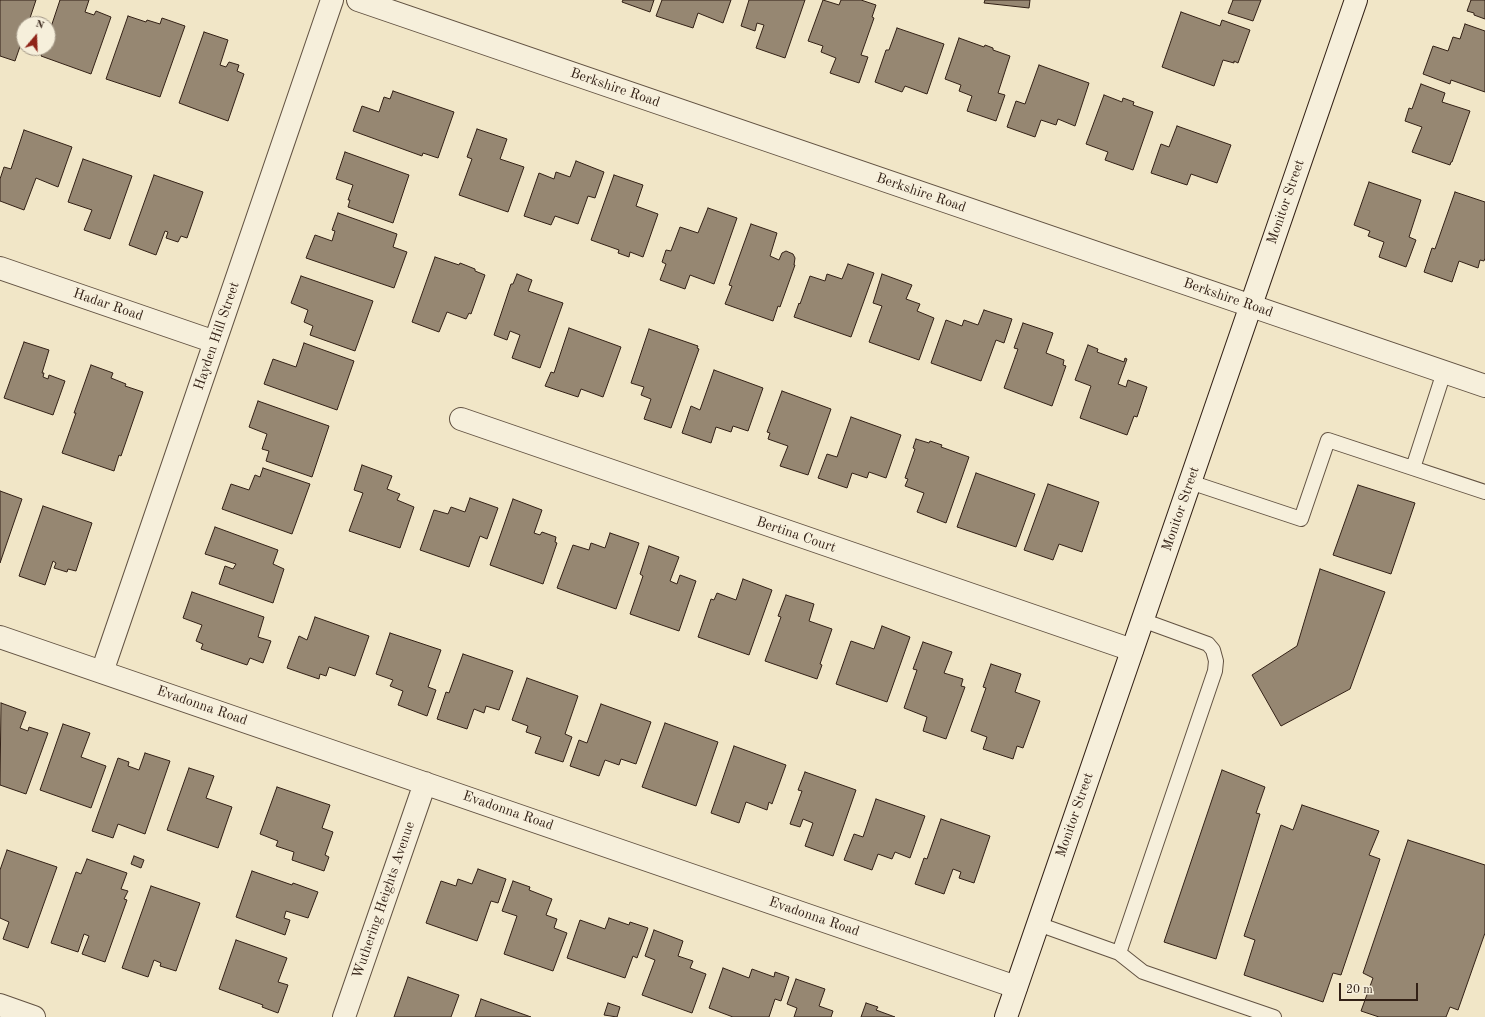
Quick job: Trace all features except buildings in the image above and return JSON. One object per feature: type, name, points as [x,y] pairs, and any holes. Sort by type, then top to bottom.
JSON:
[{"type":"street","name":"Hayden Hill Street","points":[[102,672],[332,0]]},
{"type":"street","name":"Berkshire Road","points":[[358,0],[1485,386]]},
{"type":"street","name":"Monitor Street","points":[[1006,1017],[1356,0]]},
{"type":"street","name":"Hadar Road","points":[[0,268],[215,342]]},
{"type":"street","name":"Bertina Court","points":[[461,419],[1132,650]]},
{"type":"street","name":"Evadonna Road","points":[[0,637],[1016,987]]},
{"type":"street","name":"Wuthering Heights Avenue","points":[[344,1017],[425,783]]},
{"type":"street","points":[[0,1005],[34,1017]]},
{"type":"lane","points":[[1413,468],[1444,372]]},
{"type":"lane","points":[[1190,482],[1301,519],[1328,440],[1485,492]]},
{"type":"lane","points":[[1119,953],[1215,671],[1216,661],[1213,650],[1208,644],[1142,620]]},
{"type":"lane","points":[[1038,924],[1119,953],[1143,972],[1274,1017]]}]
